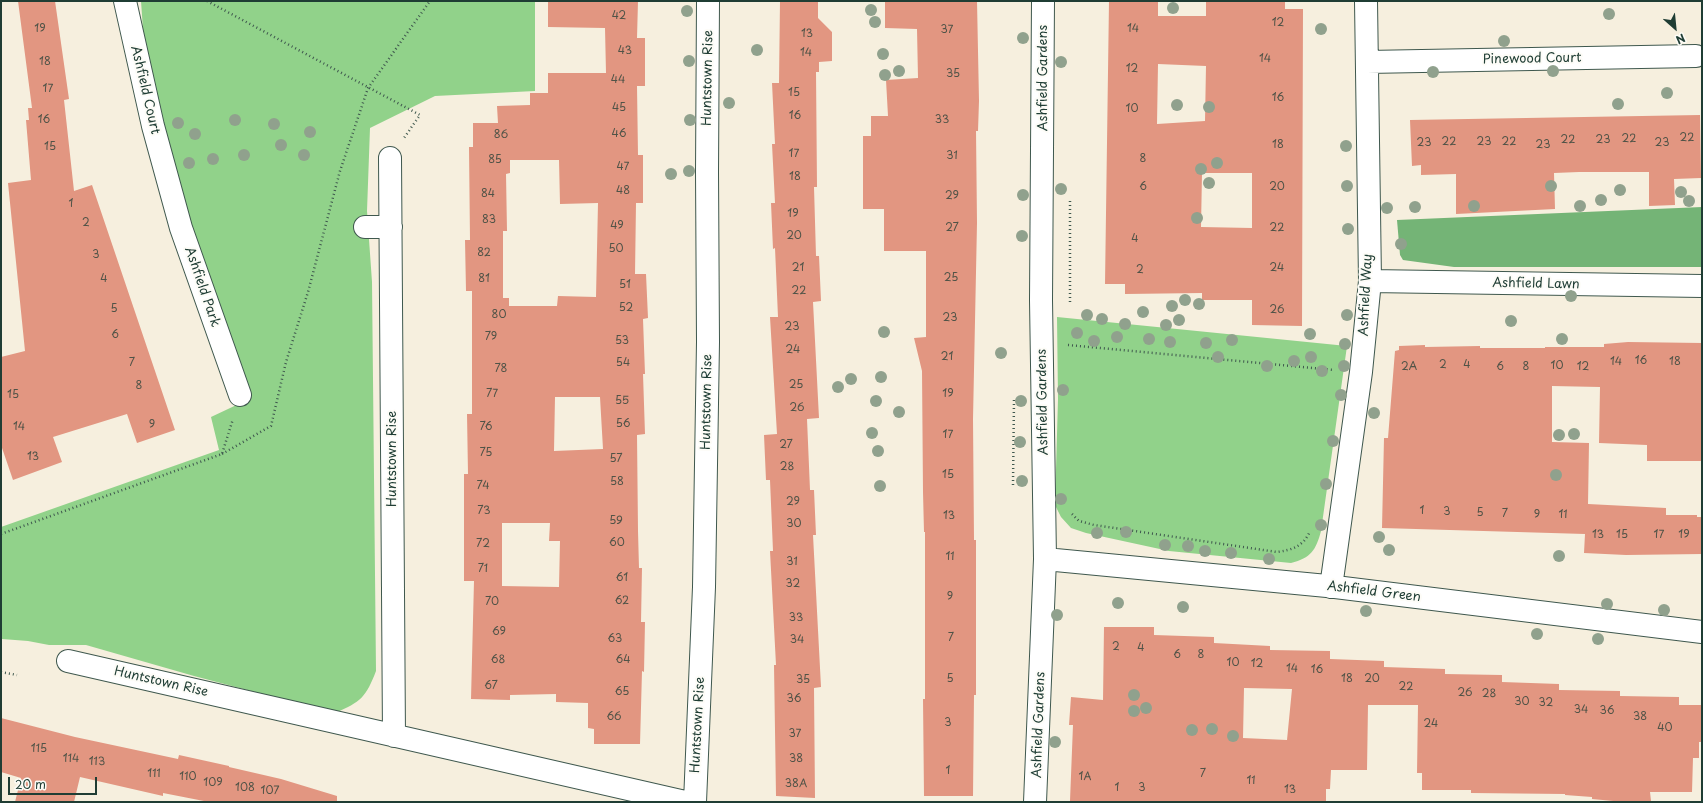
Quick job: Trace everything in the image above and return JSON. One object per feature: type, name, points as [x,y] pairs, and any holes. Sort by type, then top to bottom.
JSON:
[{"type":"street","name":"Ashfield Court","points":[[125,1],[153,126],[167,178]]},
{"type":"street","name":"Huntstown Rise","points":[[695,802],[704,587],[708,366],[708,1]]},
{"type":"street","name":"Ashfield Gardens","points":[[1035,802],[1045,559],[1042,343],[1043,1]]},
{"type":"street","name":"Ashfield Way","points":[[1331,587],[1361,372],[1370,281],[1366,1]]},
{"type":"street","name":"Pinewood Court","points":[[1367,62],[1696,56]]},
{"type":"street","name":"Huntstown Rise","points":[[390,158],[394,736]]},
{"type":"street","name":"Ashfield Park","points":[[167,178],[181,228],[240,396]]},
{"type":"street","points":[[365,227],[391,227]]},
{"type":"street","name":"Ashfield Lawn","points":[[1370,281],[1702,286]]},
{"type":"street","name":"Ashfield Green","points":[[1045,559],[1331,587],[1702,632]]},
{"type":"street","name":"Huntstown Rise","points":[[68,661],[684,802]]},
{"type":"path","points":[[207,1],[420,115],[390,158]]},
{"type":"path","points":[[1,534],[222,454],[271,426],[286,362],[308,292],[340,171],[368,88],[430,1]]},
{"type":"path","points":[[1070,200],[1070,308]]},
{"type":"path","points":[[1069,338],[1069,351]]},
{"type":"path","points":[[1042,343],[1361,372]]},
{"type":"path","points":[[1334,377],[1336,364]]},
{"type":"path","points":[[222,454],[240,396]]},
{"type":"path","points":[[1070,512],[1079,521],[1094,525],[1277,552],[1299,546],[1305,540],[1311,528]]},
{"type":"path","points":[[1,672],[18,675]]},
{"type":"green space","points":[[141,1],[535,1],[535,91],[435,96],[370,128],[367,211],[372,282],[376,671],[362,698],[335,713],[194,676],[86,645],[49,645],[28,641],[1,640],[1,527],[219,450],[211,417],[245,401],[178,194],[144,44]]},
{"type":"green space","points":[[1702,207],[1702,267],[1454,267],[1403,260],[1400,255],[1397,220]]},
{"type":"green space","points":[[1057,317],[1347,346],[1321,531],[1312,552],[1303,559],[1291,563],[1169,551],[1086,533],[1071,528],[1061,517],[1055,505],[1058,399]]},
{"type":"building","points":[[18,1],[55,1],[69,99],[64,100],[74,191],[92,185],[175,430],[137,443],[127,414],[53,437],[62,462],[13,480],[1,445],[1,357],[25,351],[8,183],[31,180],[26,120],[29,120],[28,108],[32,108]]},
{"type":"building","points":[[548,1],[638,1],[637,38],[645,38],[645,86],[637,86],[638,155],[643,155],[643,203],[636,203],[635,274],[646,274],[648,318],[643,319],[645,434],[637,435],[639,568],[642,568],[641,622],[645,622],[640,744],[594,744],[594,729],[588,728],[588,703],[556,702],[556,694],[510,695],[510,700],[471,699],[474,581],[464,581],[464,474],[468,474],[467,414],[472,414],[472,291],[466,291],[465,240],[470,240],[469,147],[473,147],[473,123],[498,123],[497,106],[530,105],[530,93],[548,93],[548,73],[606,73],[605,28],[548,27]],"holes":[[[510,160],[559,160],[560,204],[598,203],[596,297],[558,296],[557,306],[509,306],[509,298],[503,298],[503,231],[507,231],[506,174],[510,173]],[[555,397],[600,397],[603,449],[554,451]],[[502,523],[550,523],[549,541],[560,541],[559,587],[502,586]]]},
{"type":"building","points":[[780,1],[818,1],[818,18],[832,32],[832,61],[819,62],[819,72],[816,72],[817,187],[814,187],[816,256],[819,256],[821,301],[813,302],[819,418],[807,419],[810,490],[814,490],[816,535],[813,535],[821,687],[814,688],[815,798],[776,796],[774,665],[776,665],[770,551],[773,551],[770,480],[766,480],[764,435],[777,434],[770,317],[778,317],[775,248],[773,249],[771,203],[775,203],[772,144],[775,144],[772,83],[779,83]]},
{"type":"building","points":[[885,1],[977,1],[979,101],[978,131],[976,131],[977,223],[973,419],[974,540],[976,540],[976,695],[974,695],[973,796],[924,796],[923,699],[925,699],[925,532],[923,492],[922,371],[914,338],[926,337],[926,251],[884,251],[884,209],[863,209],[863,136],[871,136],[871,116],[888,116],[886,80],[918,78],[917,29],[885,28]]},
{"type":"building","points":[[1109,1],[1158,1],[1158,16],[1206,16],[1206,2],[1285,1],[1285,9],[1303,9],[1302,326],[1252,325],[1252,300],[1202,300],[1202,293],[1125,294],[1125,284],[1105,284]],"holes":[[[1158,64],[1206,66],[1205,121],[1157,124]],[[1202,173],[1252,173],[1252,228],[1201,227]]]},
{"type":"building","points":[[1700,115],[1701,178],[1674,179],[1675,205],[1649,206],[1649,172],[1554,173],[1555,209],[1456,214],[1456,174],[1421,175],[1421,165],[1412,166],[1410,120]]},
{"type":"building","points":[[1628,342],[1702,343],[1702,461],[1647,461],[1647,445],[1599,443],[1600,387],[1552,386],[1552,442],[1589,443],[1588,504],[1666,508],[1666,515],[1697,515],[1697,517],[1702,517],[1702,554],[1626,555],[1584,553],[1585,534],[1382,528],[1384,438],[1388,438],[1395,351],[1399,350],[1399,346],[1480,346],[1480,348],[1604,347],[1604,344]]},
{"type":"building","points":[[1104,627],[1154,627],[1154,635],[1214,637],[1214,643],[1270,646],[1270,650],[1330,651],[1330,659],[1384,661],[1384,667],[1445,669],[1445,674],[1502,675],[1502,682],[1559,684],[1559,690],[1620,691],[1620,696],[1679,697],[1679,705],[1702,705],[1702,742],[1699,742],[1699,758],[1693,758],[1692,792],[1650,792],[1651,801],[1624,802],[1592,799],[1592,797],[1565,794],[1471,793],[1471,790],[1422,790],[1422,773],[1417,773],[1418,705],[1368,705],[1367,770],[1331,770],[1330,789],[1326,789],[1326,802],[1070,801],[1073,725],[1069,725],[1071,697],[1103,700]],"holes":[[[1244,688],[1292,689],[1287,740],[1243,738]]]},
{"type":"building","points":[[1,718],[75,737],[178,759],[179,755],[281,779],[337,796],[337,802],[209,802],[163,793],[163,796],[80,777],[74,802],[15,802],[21,778],[1,772]]}]
